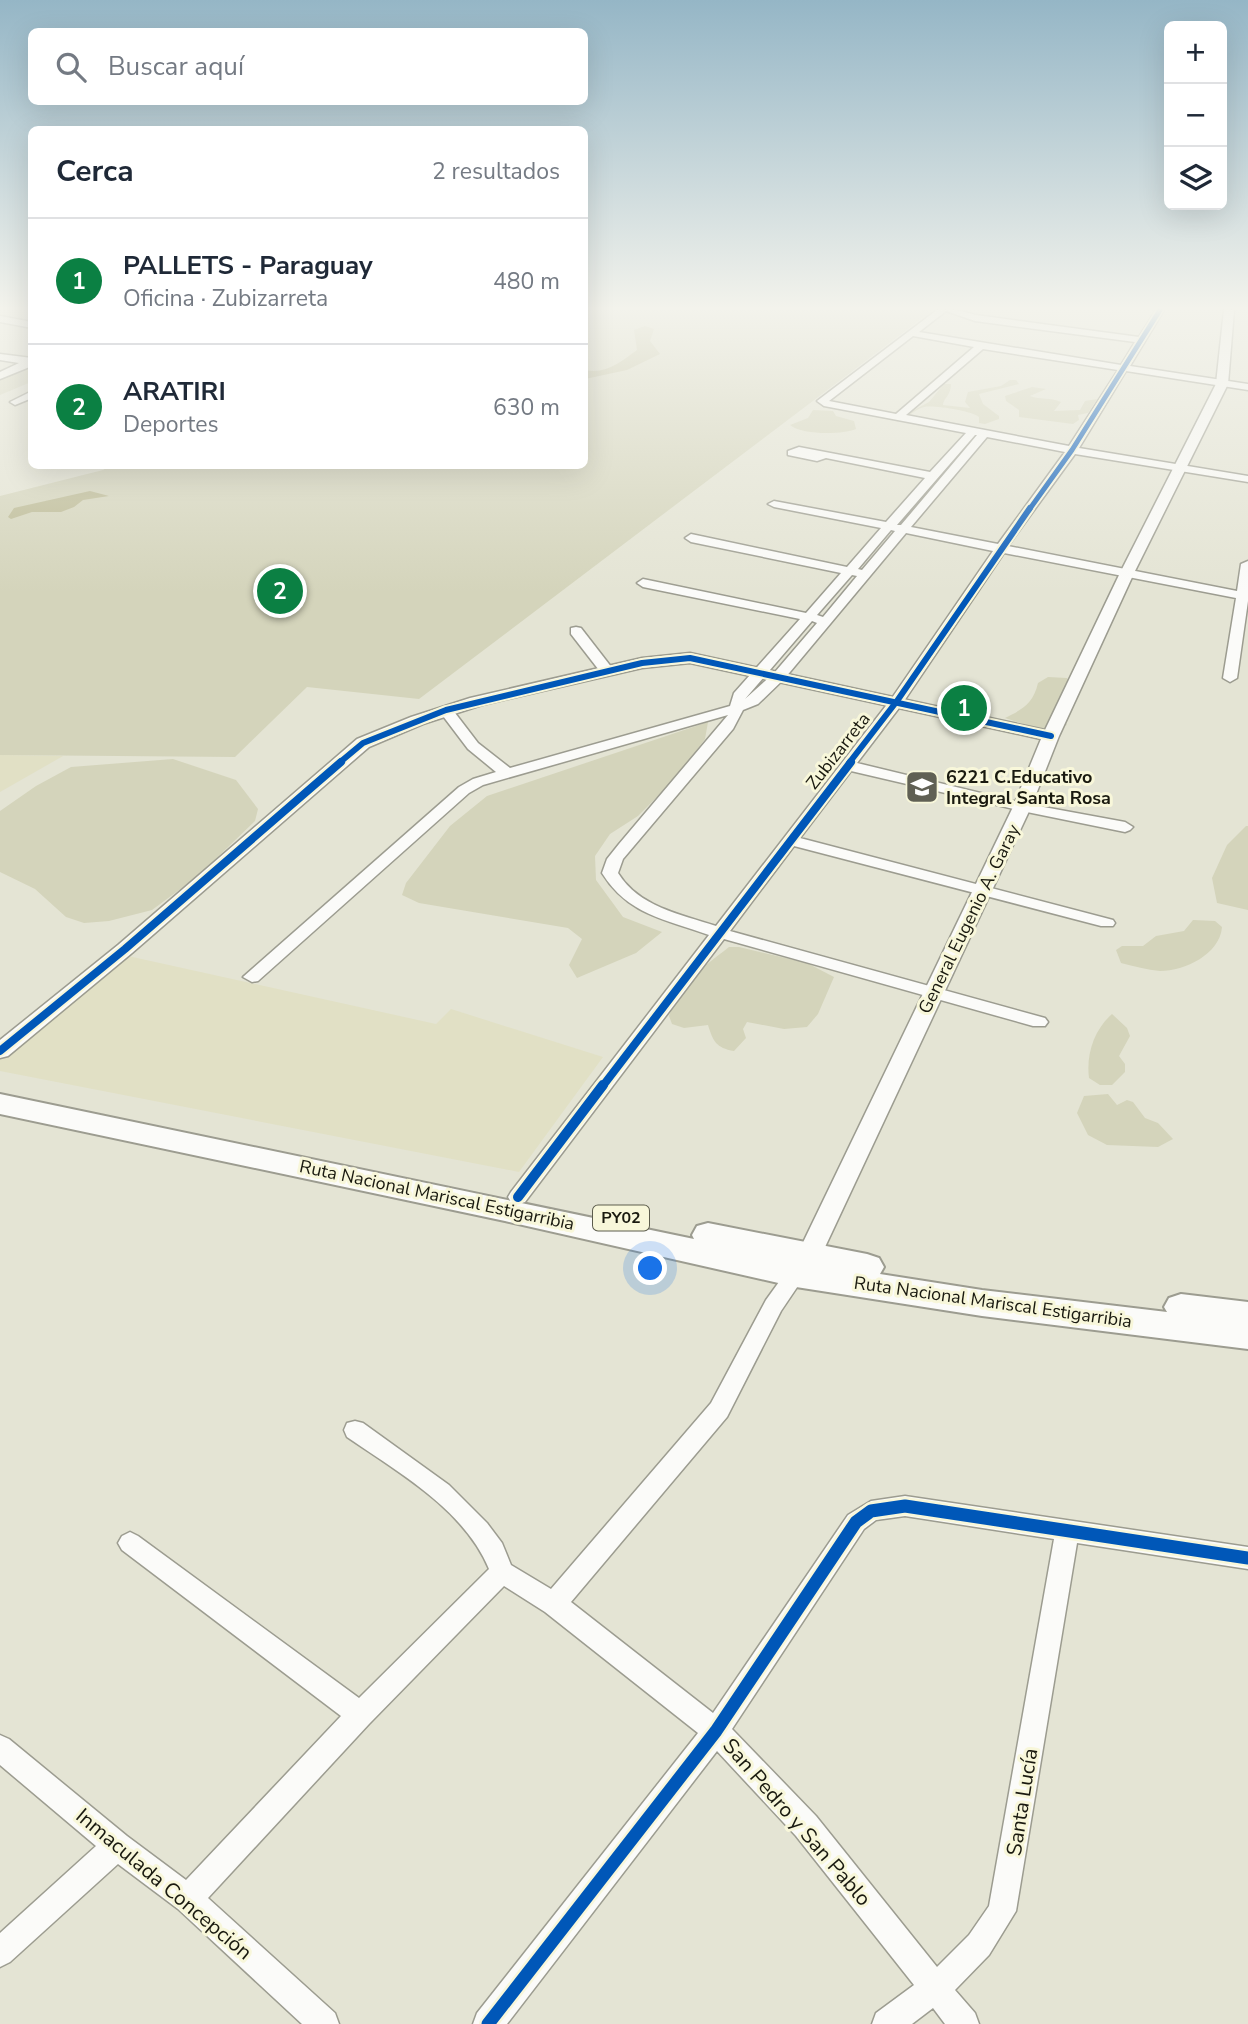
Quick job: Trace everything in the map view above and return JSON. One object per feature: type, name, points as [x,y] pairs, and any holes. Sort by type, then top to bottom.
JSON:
[{"type":"highway","name":"Ruta Nacional Mariscal Estigarribia","points":[[0,1088],[518,1197],[982,1303],[1248,1335]]},
{"type":"highway","name":"Ruta Nacional Mariscal Estigarribia","points":[[0,1104],[518,1212],[803,1264],[1248,1315]]},
{"type":"street","points":[[826,404],[1248,479]]},
{"type":"street","points":[[898,417],[913,404]]},
{"type":"street","name":"Zubizarreta","points":[[518,1197],[897,701],[1101,404]]},
{"type":"street","name":"General Eugenio A. Garay","points":[[803,1264],[1022,807],[1051,736],[1127,573],[1211,404]]},
{"type":"street","points":[[252,977],[464,790],[478,782],[505,772],[735,709],[753,701],[810,617],[932,476],[978,433]]},
{"type":"street","points":[[771,673],[826,621],[866,575],[978,433]]},
{"type":"street","points":[[823,456],[932,476]]},
{"type":"street","points":[[774,504],[1246,596]]},
{"type":"street","points":[[691,538],[866,575]]},
{"type":"street","points":[[1230,678],[1241,652],[1247,564]]},
{"type":"street","points":[[643,583],[826,621]]},
{"type":"street","points":[[576,631],[607,671]]},
{"type":"street","points":[[0,1051],[125,949],[363,743],[392,728],[532,687],[666,658],[690,657],[1051,736]]},
{"type":"street","points":[[735,709],[734,717],[728,726],[615,859],[610,873],[620,888],[638,904],[720,933],[1040,1022]]},
{"type":"street","points":[[447,712],[467,742],[485,759],[505,772]]},
{"type":"street","points":[[846,765],[1022,807],[1125,827]]},
{"type":"street","points":[[789,841],[1107,923]]},
{"type":"street","points":[[554,1604],[719,1410],[773,1306],[803,1264]]},
{"type":"street","points":[[188,1899],[360,1714],[502,1572],[489,1539],[443,1495],[355,1430]]},
{"type":"street","points":[[488,2024],[716,1731],[856,1522],[871,1511],[905,1506],[1248,1558]]},
{"type":"street","name":"Santa Lucía","points":[[887,2024],[937,1988],[988,1938],[1002,1911],[1067,1531]]},
{"type":"street","points":[[130,1543],[360,1714]]},
{"type":"street","name":"San Pedro y San Pablo","points":[[502,1572],[554,1604],[716,1731],[806,1826],[964,2024]]},
{"type":"street","name":"Inmaculada Concepción","points":[[0,1748],[117,1846],[188,1899],[324,2024]]},
{"type":"street","points":[[0,1952],[117,1846]]},
{"type":"shaded area","points":[[588,404],[808,404],[419,699],[307,687],[235,757],[0,755],[0,496],[103,470],[588,469]]},
{"type":"shaded area","points":[[924,404],[970,408],[967,404],[984,404],[999,416],[999,419],[985,424],[979,423],[979,417],[975,415],[936,407],[924,407],[903,416]]},
{"type":"shaded area","points":[[1011,404],[1059,404],[1054,411],[1080,410],[1083,404],[1093,404],[1088,413],[1078,415],[1079,420],[1073,424],[1019,417],[1019,410]]},
{"type":"shaded area","points":[[813,410],[833,411],[836,416],[854,421],[856,429],[822,433],[803,431],[790,425],[808,418]]},
{"type":"shaded area","points":[[90,491],[109,496],[83,500],[61,512],[32,512],[11,519],[8,517],[14,508]]},
{"type":"shaded area","points":[[1048,677],[1067,678],[1070,683],[1061,718],[1067,725],[1048,730],[1039,729],[1005,718],[1026,705],[1038,683]]},
{"type":"shaded area","points":[[708,722],[705,739],[676,778],[638,816],[610,834],[595,856],[596,880],[623,917],[662,932],[636,953],[577,978],[569,965],[582,939],[568,928],[419,903],[402,895],[406,883],[450,826],[487,796]]},
{"type":"shaded area","points":[[0,755],[63,756],[0,792]]},
{"type":"shaded area","points":[[173,759],[236,780],[258,809],[255,821],[198,876],[152,910],[109,921],[84,923],[66,917],[35,889],[0,872],[0,811],[36,786],[71,767]]},
{"type":"shaded area","points":[[1246,826],[1248,910],[1217,903],[1212,878],[1227,845]]},
{"type":"shaded area","points":[[1193,920],[1215,921],[1222,927],[1215,945],[1200,959],[1180,968],[1160,971],[1121,963],[1116,950],[1122,946],[1143,946],[1156,936],[1184,931]]},
{"type":"shaded area","points":[[729,947],[807,963],[834,977],[818,1014],[807,1027],[784,1029],[747,1022],[743,1029],[746,1038],[734,1051],[716,1043],[708,1025],[684,1028],[672,1024],[669,1016],[686,984]]},
{"type":"shaded area","points":[[119,954],[436,1024],[451,1009],[603,1057],[519,1172],[0,1071],[0,1055]]},
{"type":"shaded area","points":[[1112,1014],[1127,1028],[1130,1036],[1119,1056],[1125,1064],[1125,1072],[1112,1085],[1100,1085],[1089,1078],[1090,1051],[1100,1027]]},
{"type":"shaded area","points":[[1108,1094],[1117,1105],[1127,1100],[1133,1102],[1145,1118],[1158,1123],[1173,1139],[1158,1147],[1107,1145],[1088,1135],[1077,1113],[1084,1096]]},
{"type":"cycle path","points":[[518,1197],[897,701],[1001,548],[1072,450],[1101,404]]},
{"type":"cycle path","points":[[0,1051],[125,949],[363,743],[446,710],[642,663],[690,658],[1051,736]]},
{"type":"cycle path","points":[[488,2024],[716,1731],[856,1522],[871,1511],[905,1506],[1248,1558]]},
{"type":"place","name":"ARATIRI","points":[[280,591]]},
{"type":"place","name":"PALLETS - Paraguay","points":[[964,708]]},
{"type":"place","name":"6221 C.Educativo Integral Santa Rosa","points":[[922,787]]}]
